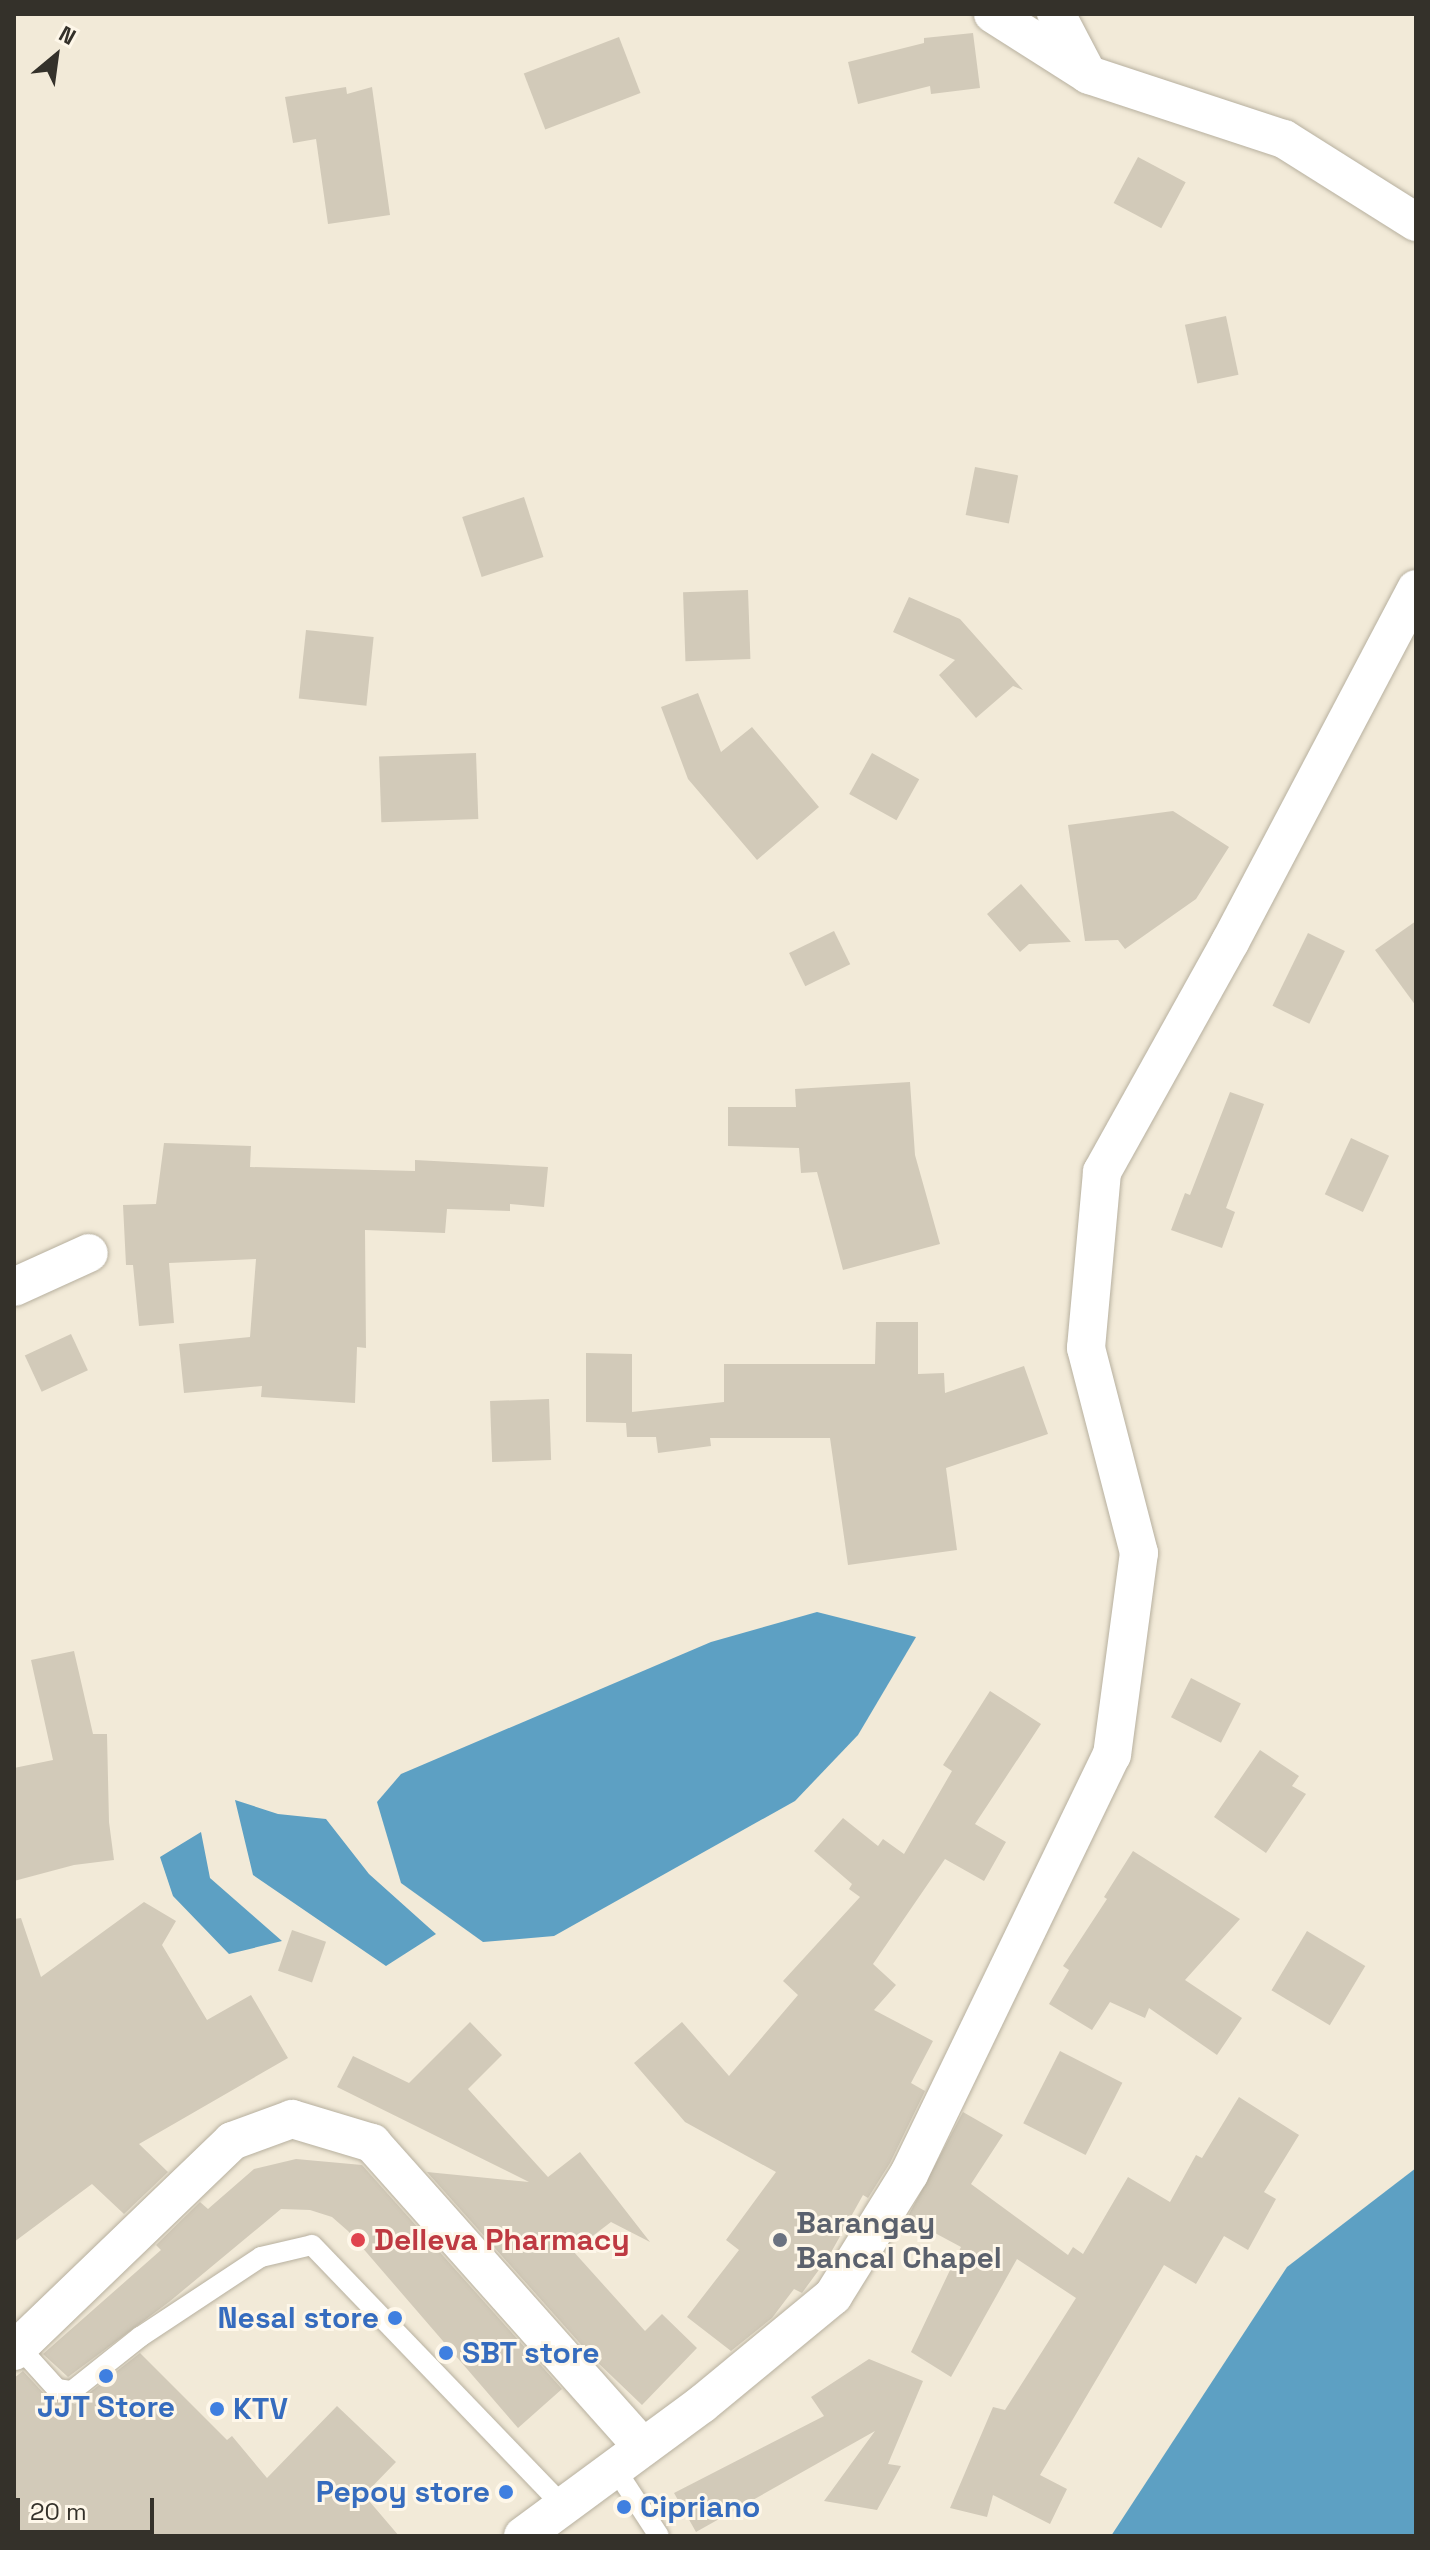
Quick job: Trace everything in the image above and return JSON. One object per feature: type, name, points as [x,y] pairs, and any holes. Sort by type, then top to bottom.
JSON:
[{"type":"street","points":[[993,14],[1089,75],[1284,139],[1416,222]]},
{"type":"street","points":[[1056,14],[1089,75]]},
{"type":"street","points":[[523,2536],[702,2404],[833,2296],[909,2174],[1112,1755],[1139,1553],[1086,1348],[1102,1172],[1230,942],[1416,589]]},
{"type":"street","points":[[14,1287],[89,1253]]},
{"type":"street","points":[[16,2349],[232,2141],[292,2119],[372,2143],[628,2456]]},
{"type":"lane","points":[[16,2349],[57,2389],[72,2391],[140,2337],[261,2257],[312,2245],[563,2506]]},
{"type":"lane","points":[[628,2456],[659,2536]]},
{"type":"water","points":[[817,1612],[916,1637],[858,1735],[795,1801],[554,1936],[483,1942],[401,1883],[377,1802],[401,1774],[711,1642]]},
{"type":"water","points":[[235,1800],[278,1814],[326,1819],[369,1874],[436,1934],[386,1966],[253,1875]]},
{"type":"water","points":[[201,1832],[210,1878],[282,1941],[229,1954],[173,1896],[160,1857]]},
{"type":"water","points":[[1416,2168],[1416,2536],[1111,2536],[1287,2267]]},
{"type":"building","points":[[973,33],[980,88],[931,94],[930,86],[858,104],[848,62],[924,43],[924,38]]},
{"type":"building","points":[[619,37],[641,93],[545,130],[524,74]]},
{"type":"building","points":[[346,87],[347,94],[372,87],[390,215],[328,224],[316,139],[293,143],[285,97]]},
{"type":"building","points":[[1138,157],[1186,182],[1161,228],[1114,203]]},
{"type":"building","points":[[1226,316],[1238,375],[1197,383],[1185,325]]},
{"type":"building","points":[[975,467],[1018,475],[1009,523],[966,515]]},
{"type":"building","points":[[524,497],[543,557],[482,577],[462,517]]},
{"type":"building","points":[[748,590],[750,659],[685,661],[683,592]]},
{"type":"building","points":[[909,597],[960,619],[1023,690],[1013,686],[976,718],[939,675],[955,660],[893,632]]},
{"type":"building","points":[[306,630],[374,637],[366,706],[299,699]]},
{"type":"building","points":[[698,693],[721,752],[752,727],[819,807],[757,860],[688,779],[661,707]]},
{"type":"building","points":[[476,753],[478,819],[381,822],[379,756]]},
{"type":"building","points":[[872,753],[919,779],[896,820],[849,794]]},
{"type":"building","points":[[1173,811],[1229,847],[1196,899],[1125,949],[1118,940],[1085,941],[1068,825]]},
{"type":"building","points":[[1021,884],[1071,942],[1029,944],[1020,952],[987,914]]},
{"type":"building","points":[[1416,921],[1416,1006],[1375,950]]},
{"type":"building","points":[[834,931],[850,964],[805,986],[789,953]]},
{"type":"building","points":[[1308,933],[1345,951],[1309,1024],[1272,1006]]},
{"type":"building","points":[[910,1082],[915,1155],[940,1244],[843,1270],[817,1172],[801,1173],[799,1148],[728,1146],[728,1107],[796,1107],[795,1089]]},
{"type":"building","points":[[1230,1092],[1264,1104],[1226,1208],[1235,1212],[1222,1248],[1171,1230],[1185,1193],[1190,1195]]},
{"type":"building","points":[[1351,1138],[1389,1156],[1363,1212],[1325,1194]]},
{"type":"building","points":[[164,1143],[251,1146],[250,1167],[415,1171],[415,1160],[548,1167],[544,1207],[510,1204],[510,1211],[447,1209],[445,1233],[365,1230],[366,1348],[357,1347],[355,1403],[261,1397],[262,1386],[184,1393],[179,1344],[250,1337],[256,1259],[169,1263],[174,1323],[139,1326],[133,1265],[126,1265],[123,1205],[156,1204]]},
{"type":"building","points":[[876,1322],[918,1322],[918,1374],[944,1373],[945,1393],[1024,1366],[1048,1434],[946,1468],[957,1550],[848,1565],[830,1438],[710,1438],[711,1446],[658,1453],[656,1437],[627,1437],[626,1423],[586,1422],[586,1353],[632,1354],[632,1412],[724,1402],[724,1364],[875,1364]]},
{"type":"building","points":[[71,1334],[88,1370],[42,1392],[25,1356]]},
{"type":"building","points":[[549,1399],[551,1460],[492,1462],[490,1401]]},
{"type":"building","points":[[74,1651],[93,1734],[107,1734],[109,1822],[114,1860],[74,1865],[14,1881],[14,1768],[53,1760],[31,1660]]},
{"type":"building","points":[[1191,1678],[1241,1703],[1221,1743],[1171,1717]]},
{"type":"building","points":[[990,1691],[1041,1724],[975,1824],[1006,1842],[984,1881],[945,1859],[873,1964],[896,1985],[874,2010],[933,2041],[911,2083],[925,2091],[890,2163],[868,2198],[863,2195],[829,2256],[802,2293],[794,2289],[772,2318],[731,2351],[687,2317],[739,2250],[726,2240],[776,2172],[685,2122],[634,2063],[682,2022],[729,2076],[798,1995],[783,1981],[860,1897],[849,1889],[852,1884],[814,1851],[843,1818],[878,1846],[883,1839],[904,1854],[952,1771],[943,1765]]},
{"type":"building","points":[[1260,1750],[1299,1776],[1292,1786],[1306,1794],[1266,1853],[1214,1817]]},
{"type":"building","points":[[1133,1851],[1240,1919],[1185,1980],[1242,2018],[1217,2055],[1149,2008],[1145,2018],[1110,2002],[1092,2030],[1049,2004],[1069,1970],[1063,1966],[1107,1899],[1104,1897]]},
{"type":"building","points":[[144,1902],[176,1921],[162,1945],[207,2020],[251,1995],[288,2058],[139,2144],[168,2172],[124,2214],[92,2184],[14,2242],[14,1919],[21,1918],[41,1977]]},
{"type":"building","points":[[292,1930],[326,1942],[312,1982],[278,1971]]},
{"type":"building","points":[[1307,1931],[1365,1966],[1330,2025],[1271,1990]]},
{"type":"building","points":[[470,2022],[502,2055],[468,2089],[548,2177],[580,2152],[650,2242],[611,2222],[573,2251],[645,2331],[662,2314],[697,2348],[642,2405],[594,2359],[427,2172],[529,2182],[337,2087],[353,2056],[409,2083]]},
{"type":"building","points":[[1060,2051],[1122,2083],[1086,2155],[1023,2123]]},
{"type":"building","points":[[1239,2097],[1299,2135],[1264,2192],[1276,2199],[1248,2250],[1224,2236],[1196,2284],[1164,2265],[1040,2475],[1067,2489],[1050,2524],[993,2495],[987,2517],[950,2508],[993,2407],[1005,2410],[1076,2298],[1017,2259],[951,2377],[911,2352],[961,2247],[907,2218],[963,2112],[1003,2135],[971,2184],[1068,2255],[1073,2247],[1083,2254],[1128,2177],[1170,2202],[1196,2155],[1202,2158]]},
{"type":"building","points":[[296,2159],[362,2165],[562,2389],[518,2428],[348,2231],[332,2217],[310,2210],[281,2209],[169,2302],[68,2377],[43,2354],[161,2250],[156,2245],[200,2202],[208,2209],[254,2169]]},
{"type":"building","points":[[140,2353],[227,2440],[232,2436],[267,2478],[337,2406],[396,2462],[364,2495],[399,2536],[14,2536],[14,2378],[23,2371],[48,2398],[75,2404]]},
{"type":"building","points":[[869,2359],[923,2381],[888,2464],[901,2466],[877,2510],[824,2501],[875,2431],[696,2532],[674,2493],[824,2416],[811,2397]]},
{"type":"place","name":"Delleva Pharmacy","points":[[358,2240]]},
{"type":"place","name":"Barangay Bancal Chapel","points":[[780,2240]]},
{"type":"place","name":"Nesal store","points":[[395,2318]]},
{"type":"place","name":"SBT store","points":[[446,2353]]},
{"type":"place","name":"JJT Store","points":[[106,2376]]},
{"type":"place","name":"KTV","points":[[217,2409]]},
{"type":"place","name":"Pepoy store","points":[[506,2492]]},
{"type":"place","name":"Cipriano","points":[[624,2507]]}]
